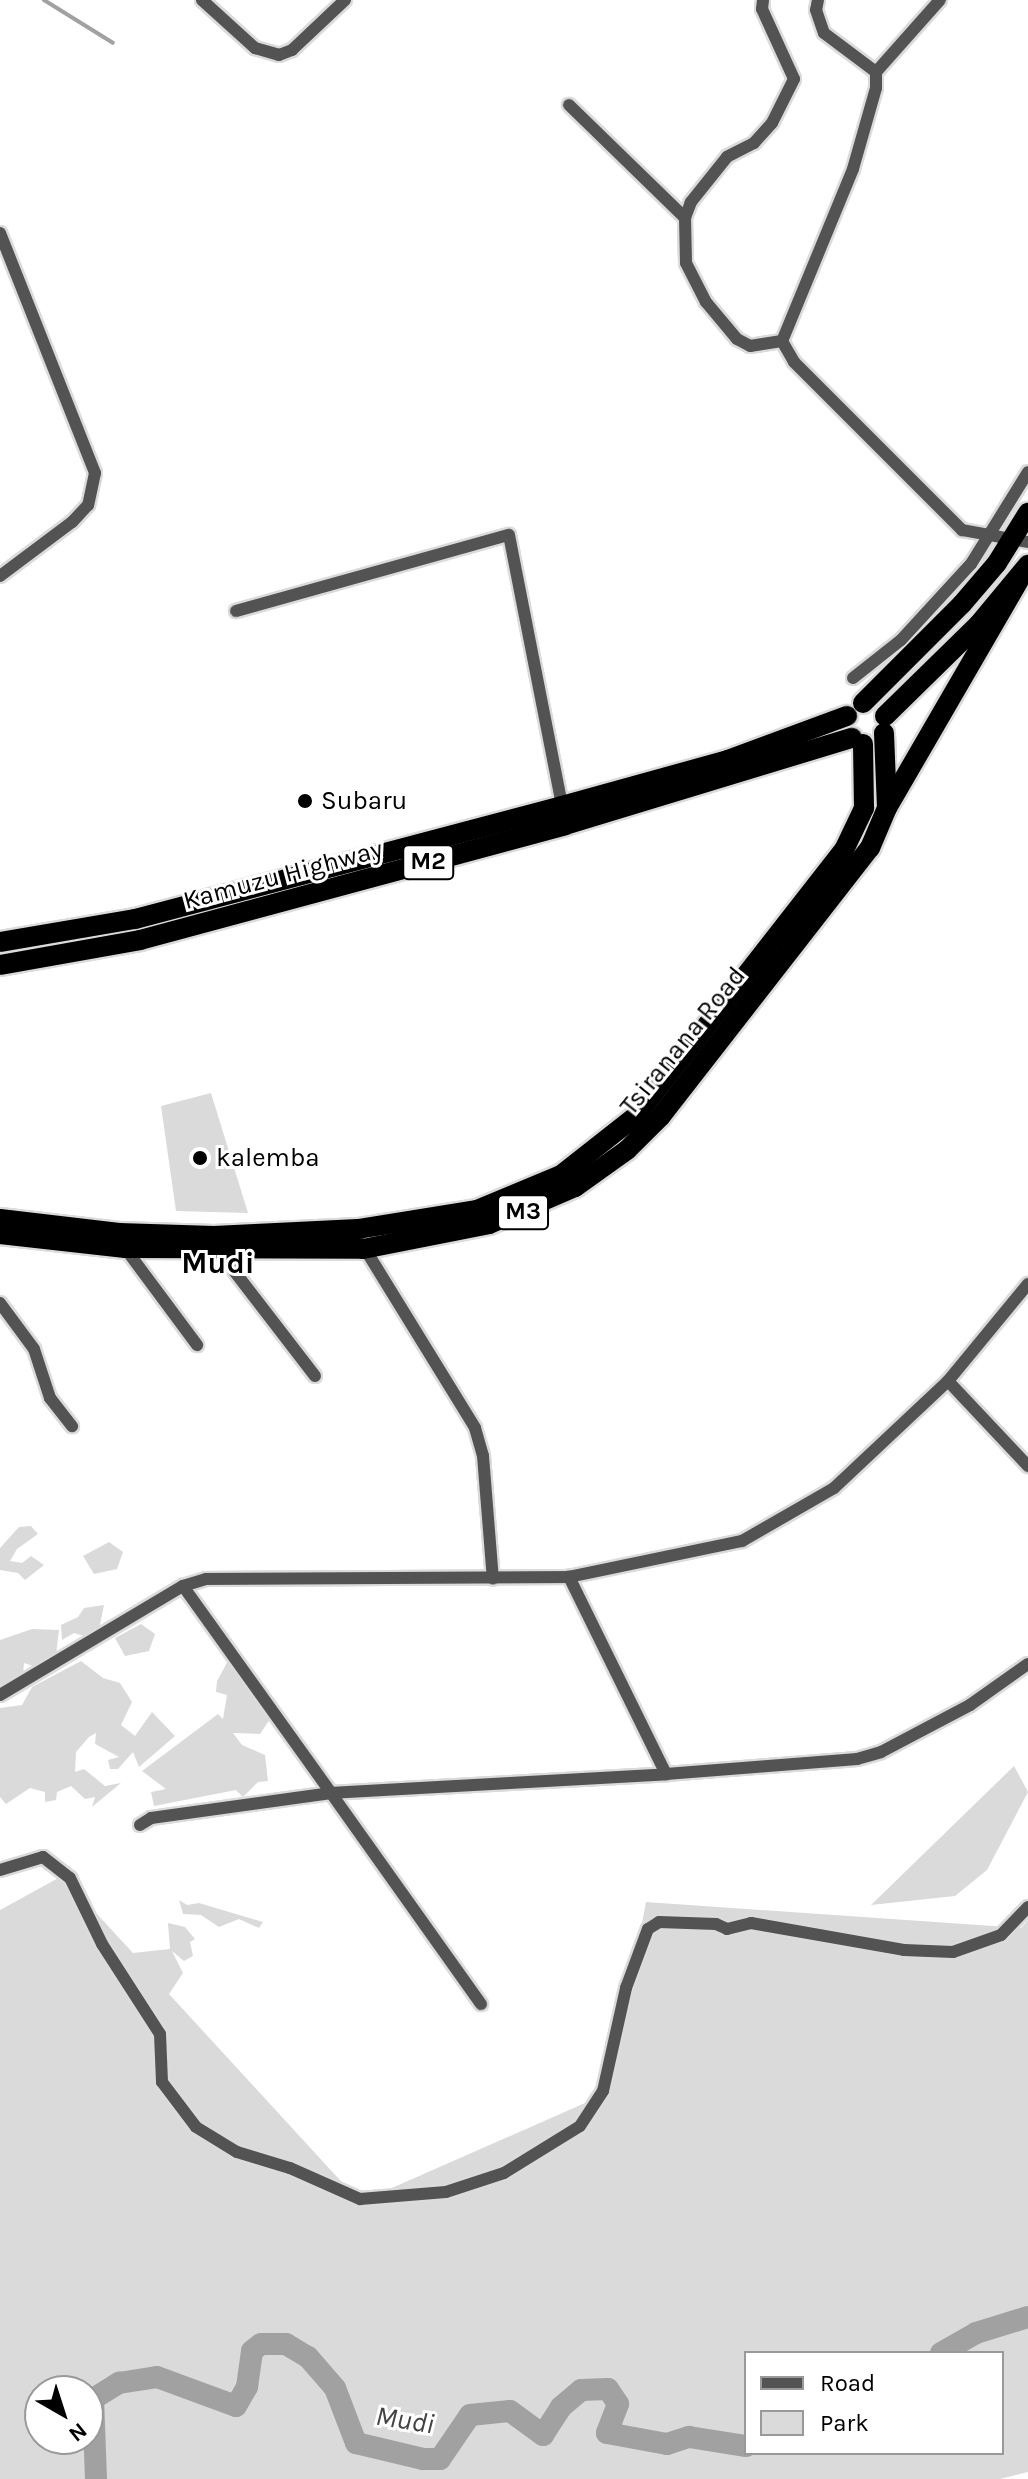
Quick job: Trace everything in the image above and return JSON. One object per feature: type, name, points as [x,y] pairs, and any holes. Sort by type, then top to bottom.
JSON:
[{"type":"highway","name":"Kamuzu Highway","points":[[0,942],[135,919],[562,806],[728,760],[855,710],[962,604],[1022,539],[1028,513]]},
{"type":"highway","points":[[887,808],[1024,572]]},
{"type":"highway","name":"M2","points":[[857,741],[884,725],[1024,572]]},
{"type":"highway","points":[[855,710],[876,706],[884,725]]},
{"type":"highway","name":"Tsiranana Road","points":[[0,1219],[119,1233],[361,1239],[516,1197],[603,1148],[636,1116],[844,850],[864,808],[855,710]]},
{"type":"highway","name":"Tsiranana Road","points":[[0,1234],[125,1248],[218,1250],[444,1235],[533,1209],[575,1187],[627,1150],[661,1116],[870,848],[887,808],[884,725]]},
{"type":"highway","name":"Kamuzu Highway","points":[[0,965],[51,959],[155,936],[565,825],[857,741]]},
{"type":"street","points":[[202,0],[255,48],[279,55],[292,50],[345,0]]},
{"type":"street","points":[[763,0],[762,9],[794,79],[772,123],[754,143],[727,157],[691,202],[685,218],[686,263],[706,302],[737,339],[750,346],[782,341]]},
{"type":"street","points":[[818,0],[816,10],[824,33],[876,72]]},
{"type":"street","points":[[782,341],[872,115],[876,72],[940,0]]},
{"type":"street","points":[[569,105],[685,218]]},
{"type":"street","points":[[0,233],[95,473],[88,505],[72,522],[0,576]]},
{"type":"street","points":[[782,341],[794,362],[962,530],[989,531],[1022,539]]},
{"type":"street","points":[[853,678],[937,602],[971,564],[1028,472]]},
{"type":"street","points":[[236,611],[509,535],[562,806]]},
{"type":"street","points":[[361,1239],[475,1428],[483,1456],[493,1579]]},
{"type":"street","points":[[125,1248],[197,1345]]},
{"type":"street","points":[[218,1250],[315,1376]]},
{"type":"street","points":[[0,1695],[183,1586],[234,1576],[569,1577],[696,1554],[769,1530],[834,1488],[948,1381],[1028,1284]]},
{"type":"street","points":[[0,1303],[34,1349],[50,1398],[72,1426]]},
{"type":"street","points":[[948,1381],[1028,1466]]},
{"type":"street","points":[[569,1577],[666,1774]]},
{"type":"street","points":[[183,1586],[481,2004]]},
{"type":"street","points":[[140,1825],[151,1818],[331,1793],[666,1774],[869,1755],[897,1746],[956,1713],[1028,1664]]},
{"type":"street","points":[[0,1870],[43,1857],[70,1878],[102,1944],[160,2034],[162,2082],[196,2127],[237,2152],[290,2168],[360,2199],[446,2192],[504,2173],[580,2126],[603,2091],[626,1988],[648,1929],[659,1922],[716,1924],[727,1929],[751,1923],[904,1950],[953,1952],[1001,1935],[1028,1907]]},
{"type":"green space","name":"kalemba","points":[[211,1093],[248,1213],[176,1211],[161,1106]]},
{"type":"green space","points":[[31,1526],[38,1534],[17,1549],[10,1561],[22,1563],[31,1556],[44,1565],[25,1580],[18,1573],[0,1570],[0,1548],[19,1527]]},
{"type":"green space","points":[[109,1542],[123,1552],[117,1569],[94,1574],[83,1556]]},
{"type":"green space","points":[[104,1605],[97,1640],[74,1633],[62,1640],[61,1625],[78,1617],[84,1608]]},
{"type":"green space","points":[[141,1624],[155,1634],[149,1651],[125,1656],[115,1638]]},
{"type":"green space","points":[[32,1629],[59,1630],[56,1655],[39,1668],[24,1663],[22,1687],[0,1694],[0,1640]]},
{"type":"green space","points":[[240,1657],[251,1673],[244,1685],[265,1691],[274,1713],[260,1734],[233,1733],[242,1745],[265,1755],[268,1781],[258,1782],[243,1797],[236,1790],[154,1806],[151,1792],[166,1789],[142,1771],[218,1714],[223,1719],[227,1695],[216,1692],[217,1681],[229,1659]]},
{"type":"green space","points":[[81,1661],[103,1678],[120,1683],[132,1702],[121,1725],[135,1736],[152,1712],[175,1736],[139,1767],[133,1752],[118,1769],[110,1769],[108,1760],[119,1757],[95,1744],[96,1733],[89,1737],[76,1752],[75,1772],[84,1769],[105,1786],[121,1783],[92,1807],[95,1797],[85,1799],[71,1786],[57,1792],[56,1800],[45,1802],[45,1792],[30,1788],[6,1804],[0,1797],[0,1708],[22,1705],[32,1687]]},
{"type":"green space","points":[[1014,1766],[1028,1792],[987,1870],[955,1896],[871,1905]]},
{"type":"green space","points":[[62,1876],[133,1953],[170,1949],[168,1923],[185,1927],[195,1939],[190,1942],[193,1956],[184,1961],[172,1951],[183,1973],[169,1994],[360,2202],[610,2092],[646,1902],[1021,1928],[1028,1920],[1028,2472],[1000,2479],[0,2479],[0,1910]]},
{"type":"green space","points":[[179,1900],[187,1905],[199,1903],[263,1922],[259,1928],[239,1919],[219,1927],[201,1915],[183,1914]]},
{"type":"waterway","points":[[44,0],[113,43]]},
{"type":"waterway","name":"Mudi","points":[[944,2351],[976,2333],[1028,2317]]},
{"type":"waterway","name":"Mudi","points":[[96,2479],[93,2399],[119,2383],[157,2377],[236,2406],[247,2387],[252,2351],[261,2344],[286,2344],[308,2357],[335,2388],[356,2443],[423,2459],[440,2459],[470,2415],[510,2411],[543,2435],[561,2407],[581,2390],[608,2389],[618,2404],[607,2433],[667,2444],[689,2437],[744,2446]]},
{"type":"place","name":"Subaru","points":[[305,801]]},
{"type":"place","name":"kalemba","points":[[200,1158]]},
{"type":"district","name":"Mudi","points":[[218,1263]]}]
